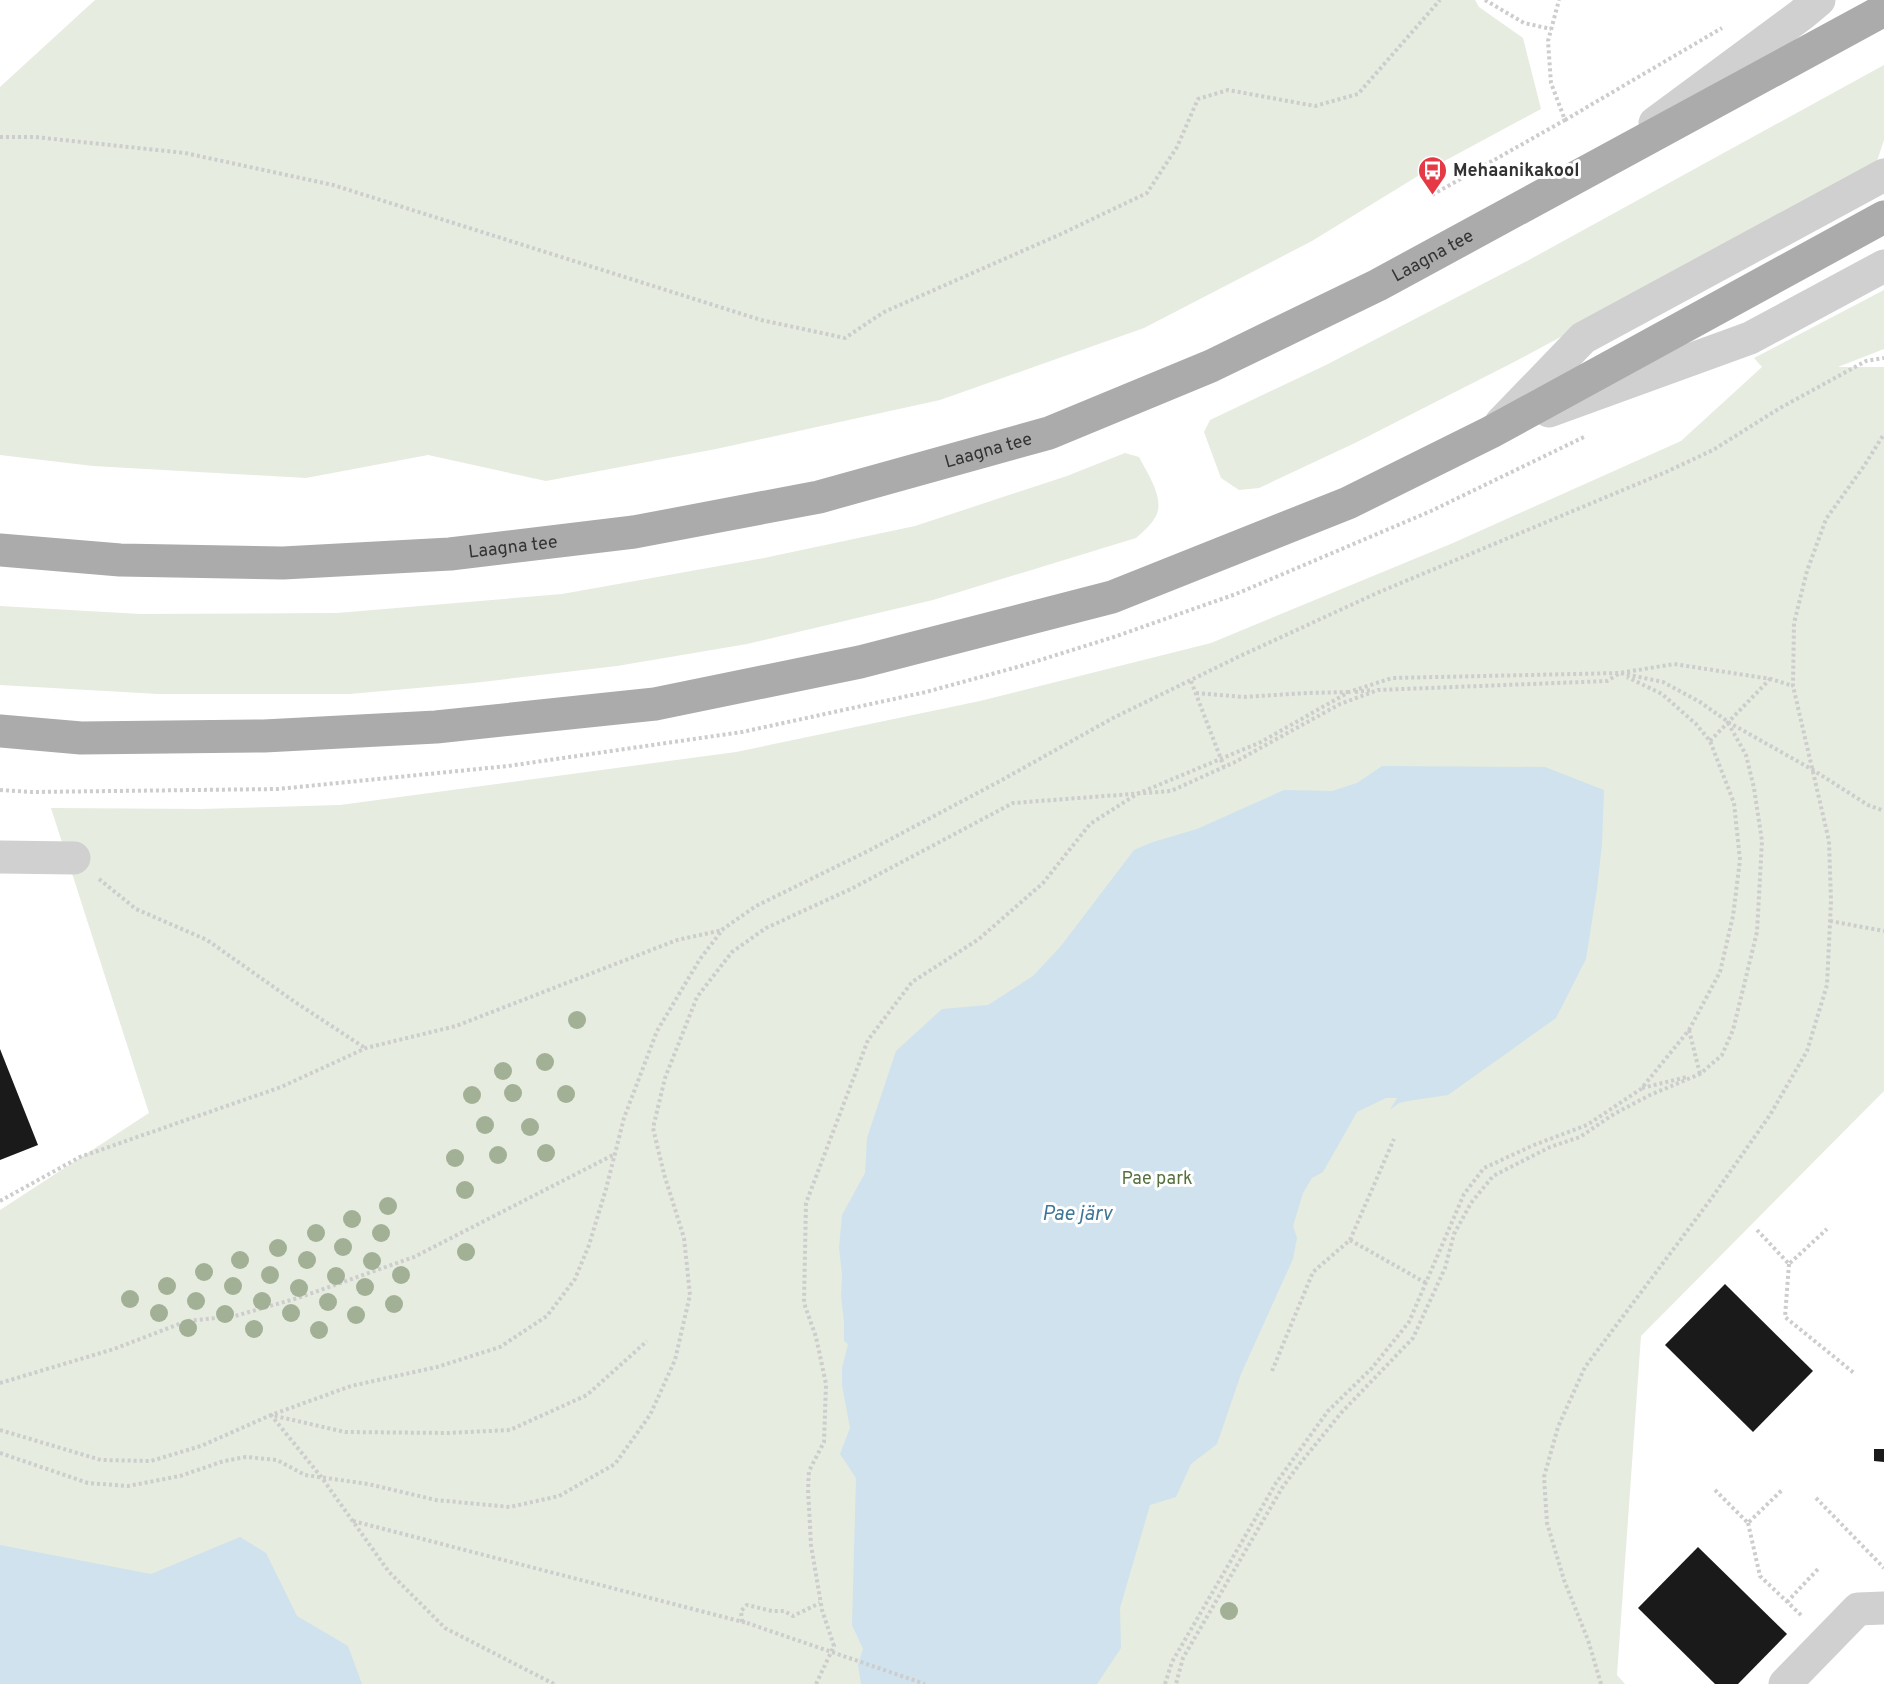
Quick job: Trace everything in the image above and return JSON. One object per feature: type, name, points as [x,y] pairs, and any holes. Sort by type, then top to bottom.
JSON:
[{"type":"main road","name":"Laagna tee","points":[[0,550],[120,560],[283,563],[450,554],[634,532],[819,497],[1049,433],[1211,366],[1378,285],[1884,10]]},
{"type":"main road","points":[[0,731],[81,738],[264,736],[436,727],[654,704],[860,662],[1112,597],[1348,503],[1491,432],[1884,217]]},
{"type":"street","points":[[1597,166],[1819,0]]},
{"type":"street","points":[[1491,432],[1583,338],[1884,175]]},
{"type":"street","points":[[1491,432],[1750,338],[1884,266]]},
{"type":"street","points":[[0,857],[74,858]]},
{"type":"street","points":[[1785,1684],[1858,1609],[1884,1608]]},
{"type":"path","points":[[0,137],[35,137],[184,153],[333,185],[761,320],[845,338],[884,312],[1147,194],[1177,147],[1198,99],[1228,90],[1315,106],[1358,94],[1440,0]]},
{"type":"path","points":[[1485,0],[1524,23],[1551,29]]},
{"type":"path","points":[[1559,0],[1548,41],[1551,83],[1565,120]]},
{"type":"path","points":[[1431,195],[1565,120],[1723,27]]},
{"type":"path","points":[[0,1430],[101,1460],[151,1461],[201,1446],[271,1415],[351,1386],[437,1367],[500,1347],[547,1316],[576,1279],[589,1245],[624,1118],[657,1031],[700,959],[723,929],[756,906],[870,850],[1113,718],[1377,593],[1694,459],[1866,361],[1884,358]]},
{"type":"path","points":[[1601,1684],[1588,1640],[1564,1580],[1546,1523],[1545,1477],[1558,1428],[1586,1367],[1711,1199],[1770,1115],[1807,1051],[1827,985],[1831,901],[1829,841],[1793,686],[1794,623],[1811,560],[1826,519],[1884,434]]},
{"type":"path","points":[[816,1684],[834,1646],[820,1603],[811,1545],[809,1471],[824,1442],[826,1384],[816,1337],[804,1303],[806,1203],[868,1040],[912,982],[979,939],[1043,883],[1090,824],[1137,794],[1261,742],[1349,692],[1392,678],[1620,673],[1674,664],[1771,679],[1793,686]]},
{"type":"path","points":[[1196,693],[1243,697],[1607,681],[1620,673],[1663,682],[1700,702],[1727,721],[1813,770],[1868,805],[1884,811]]},
{"type":"path","points":[[1165,1684],[1172,1662],[1276,1483],[1328,1411],[1372,1368],[1409,1322],[1464,1194],[1484,1168],[1534,1145],[1587,1125],[1641,1089],[1689,1030],[1720,972],[1733,916],[1740,860],[1734,803],[1710,741],[1696,724],[1662,694],[1620,673]]},
{"type":"path","points":[[1710,741],[1727,721],[1771,679]]},
{"type":"path","points":[[1191,681],[1224,767]]},
{"type":"path","points":[[0,1453],[88,1483],[128,1486],[180,1476],[224,1461],[246,1457],[277,1460],[305,1475],[368,1484],[436,1500],[510,1507],[559,1496],[615,1464],[650,1415],[675,1360],[690,1295],[684,1238],[664,1174],[653,1128],[665,1078],[697,997],[732,952],[766,928],[851,889],[1013,803],[1171,791],[1224,767],[1340,704],[1378,690]]},
{"type":"path","points":[[1176,1684],[1183,1658],[1282,1488],[1341,1413],[1413,1338],[1445,1268],[1454,1234],[1471,1203],[1493,1176],[1541,1152],[1580,1137],[1614,1114],[1650,1095],[1700,1074],[1722,1055],[1733,1030],[1757,932],[1762,842],[1754,788],[1746,755],[1727,721]]},
{"type":"path","points":[[74,858],[136,909],[207,940],[295,1002],[366,1048]]},
{"type":"path","points":[[1830,921],[1884,931]]},
{"type":"path","points":[[0,1201],[80,1157],[281,1087],[366,1048],[456,1026],[677,940],[723,929]]},
{"type":"path","points":[[1689,1030],[1700,1074]]},
{"type":"path","points":[[1641,1089],[1700,1074]]},
{"type":"path","points":[[1272,1371],[1313,1272],[1350,1240],[1394,1138]]},
{"type":"path","points":[[0,1383],[114,1349],[187,1321],[235,1316],[298,1298],[414,1257],[615,1154]]},
{"type":"path","points":[[1827,1229],[1789,1264],[1785,1317],[1854,1374]]},
{"type":"path","points":[[1757,1230],[1789,1264]]},
{"type":"path","points":[[1350,1240],[1426,1283]]},
{"type":"path","points":[[271,1415],[345,1431],[448,1433],[510,1430],[587,1395],[647,1341]]},
{"type":"path","points":[[271,1415],[322,1478],[389,1572],[445,1628],[554,1684]]},
{"type":"path","points":[[1715,1490],[1748,1523],[1760,1576],[1827,1641]]},
{"type":"path","points":[[1748,1523],[1782,1490]]},
{"type":"path","points":[[1816,1498],[1884,1568]]},
{"type":"path","points":[[352,1521],[745,1623],[925,1684]]},
{"type":"path","points":[[1787,1602],[1818,1569]]},
{"type":"path","points":[[745,1623],[741,1611],[747,1605],[772,1611],[784,1611],[793,1616],[820,1603]]},
{"type":"green space","points":[[95,0],[1475,0],[1479,7],[1523,38],[1541,109],[1426,171],[1312,241],[1144,328],[940,400],[716,449],[546,481],[428,455],[306,478],[93,466],[0,455],[0,87]]},
{"type":"green space","points":[[1884,65],[1884,140],[1876,164],[1516,361],[1355,443],[1259,488],[1239,490],[1221,478],[1204,432],[1210,420],[1326,365],[1527,261]]},
{"type":"green space","name":"Pae park","points":[[1884,290],[1884,349],[1838,367],[1884,367],[1884,1091],[1641,1336],[1617,1675],[1625,1684],[0,1684],[0,1210],[149,1113],[51,808],[201,809],[340,805],[736,752],[980,701],[1211,643],[1453,543],[1681,441],[1762,367],[1754,358]]},
{"type":"green space","points":[[1125,453],[1139,457],[1154,486],[1158,501],[1156,516],[1136,538],[933,600],[747,644],[617,666],[473,683],[350,694],[158,694],[0,685],[0,606],[140,614],[337,613],[562,594],[764,558],[915,526],[1067,476]]},
{"type":"water","name":"Pae järv","points":[[1382,766],[1545,767],[1604,790],[1602,844],[1586,959],[1556,1018],[1448,1095],[1399,1103],[1390,1110],[1397,1098],[1386,1098],[1357,1112],[1323,1172],[1312,1178],[1303,1193],[1293,1226],[1297,1238],[1293,1259],[1241,1374],[1217,1444],[1191,1464],[1176,1497],[1150,1505],[1120,1608],[1121,1648],[1097,1684],[861,1684],[858,1665],[863,1649],[852,1625],[856,1478],[840,1454],[850,1428],[842,1385],[842,1368],[848,1344],[844,1341],[839,1248],[842,1215],[865,1173],[867,1138],[896,1051],[942,1009],[988,1005],[1033,976],[1061,946],[1134,850],[1197,829],[1284,790],[1332,791],[1357,783]]},
{"type":"water","points":[[240,1537],[266,1553],[297,1616],[348,1646],[362,1684],[0,1684],[0,1545],[151,1574]]},
{"type":"building","points":[[0,1049],[38,1145],[0,1160]]},
{"type":"building","points":[[1725,1284],[1813,1371],[1753,1432],[1665,1345]]},
{"type":"building","points":[[1874,1449],[1884,1449],[1884,1462],[1874,1461]]},
{"type":"building","points":[[1698,1547],[1787,1634],[1738,1684],[1715,1684],[1638,1608]]},
{"type":"place","name":"Mehaanikakool","points":[[1432,196]]}]
